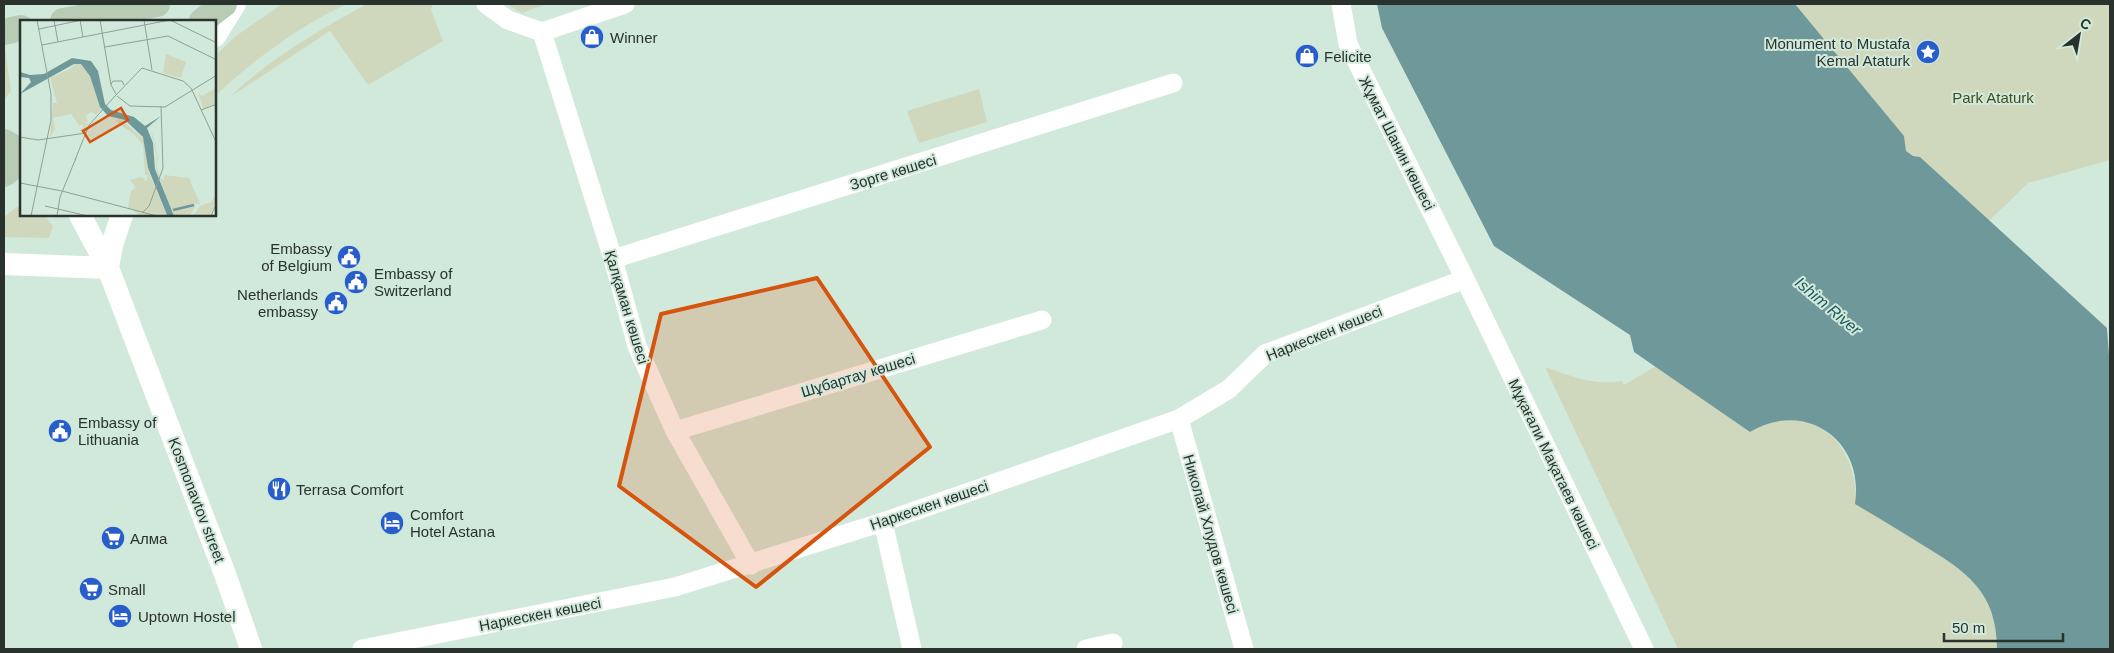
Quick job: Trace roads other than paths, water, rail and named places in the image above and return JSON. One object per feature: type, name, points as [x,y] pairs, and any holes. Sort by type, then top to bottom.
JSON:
[{"type":"main road","points":[[69,20],[158,4]]},
{"type":"main road","points":[[203,20],[224,4]]},
{"type":"main road","points":[[4,32],[20,28]]},
{"type":"main road","points":[[4,142],[20,151]]},
{"type":"main road","points":[[4,174],[20,162]]},
{"type":"street","points":[[216,34],[235,4]]},
{"type":"street","points":[[486,4],[508,20],[542,32],[625,4]]},
{"type":"street","name":"Жұмат Шанин көшесі","points":[[1341,4],[1348,44],[1465,279]]},
{"type":"street","name":"Қалқаман көшесі","points":[[542,32],[613,259],[637,346],[675,431],[751,565]]},
{"type":"street","name":"Зорге көшесі","points":[[613,259],[1173,83]]},
{"type":"street","name":"Kosmonavtov street","points":[[81,216],[108,268],[226,574],[251,649]]},
{"type":"street","points":[[4,264],[108,268],[112,244],[122,216]]},
{"type":"street","name":"Наркескен көшесі","points":[[362,649],[675,587],[751,565],[883,522],[1178,420],[1229,389],[1265,354],[1465,279]]},
{"type":"street","name":"Мұқағали Мақатаев көшесі","points":[[1465,279],[1644,649]]},
{"type":"street","name":"Шұбартау көшесі","points":[[675,431],[1042,320]]},
{"type":"street","name":"Николай Хлудов көшесі","points":[[1178,420],[1244,649]]},
{"type":"street","points":[[883,522],[912,649]]},
{"type":"street","points":[[1086,649],[1114,643]]},
{"type":"water","name":"Ishim River","points":[[1377,4],[1795,4],[1904,136],[1906,151],[1913,156],[1920,157],[2107,328],[2110,369],[2110,649],[1997,649],[1996,629],[1991,612],[1985,598],[1976,585],[1952,564],[1855,504],[1856,481],[1851,461],[1841,444],[1827,432],[1810,423],[1791,420],[1771,423],[1750,432],[1634,352],[1630,335],[1494,246],[1382,28]]},
{"type":"place","name":"Winner","points":[[592,37]]},
{"type":"place","name":"Monument to Mustafa Kemal Ataturk","points":[[1928,52]]},
{"type":"place","name":"Felicite","points":[[1307,56]]},
{"type":"place","name":"Embassy of Belgium","points":[[349,257]]},
{"type":"place","name":"Embassy of Switzerland","points":[[356,282]]},
{"type":"place","name":"Netherlands embassy","points":[[336,303]]},
{"type":"place","name":"Embassy of Lithuania","points":[[60,431]]},
{"type":"place","name":"Terrasa Comfort","points":[[279,489]]},
{"type":"place","name":"Comfort Hotel Astana","points":[[392,523]]},
{"type":"place","name":"Алма","points":[[113,538]]},
{"type":"place","name":"Small","points":[[91,589]]},
{"type":"place","name":"Uptown Hostel","points":[[120,616]]},
{"type":"park label","name":"Park Ataturk","points":[[1993,97]]}]
